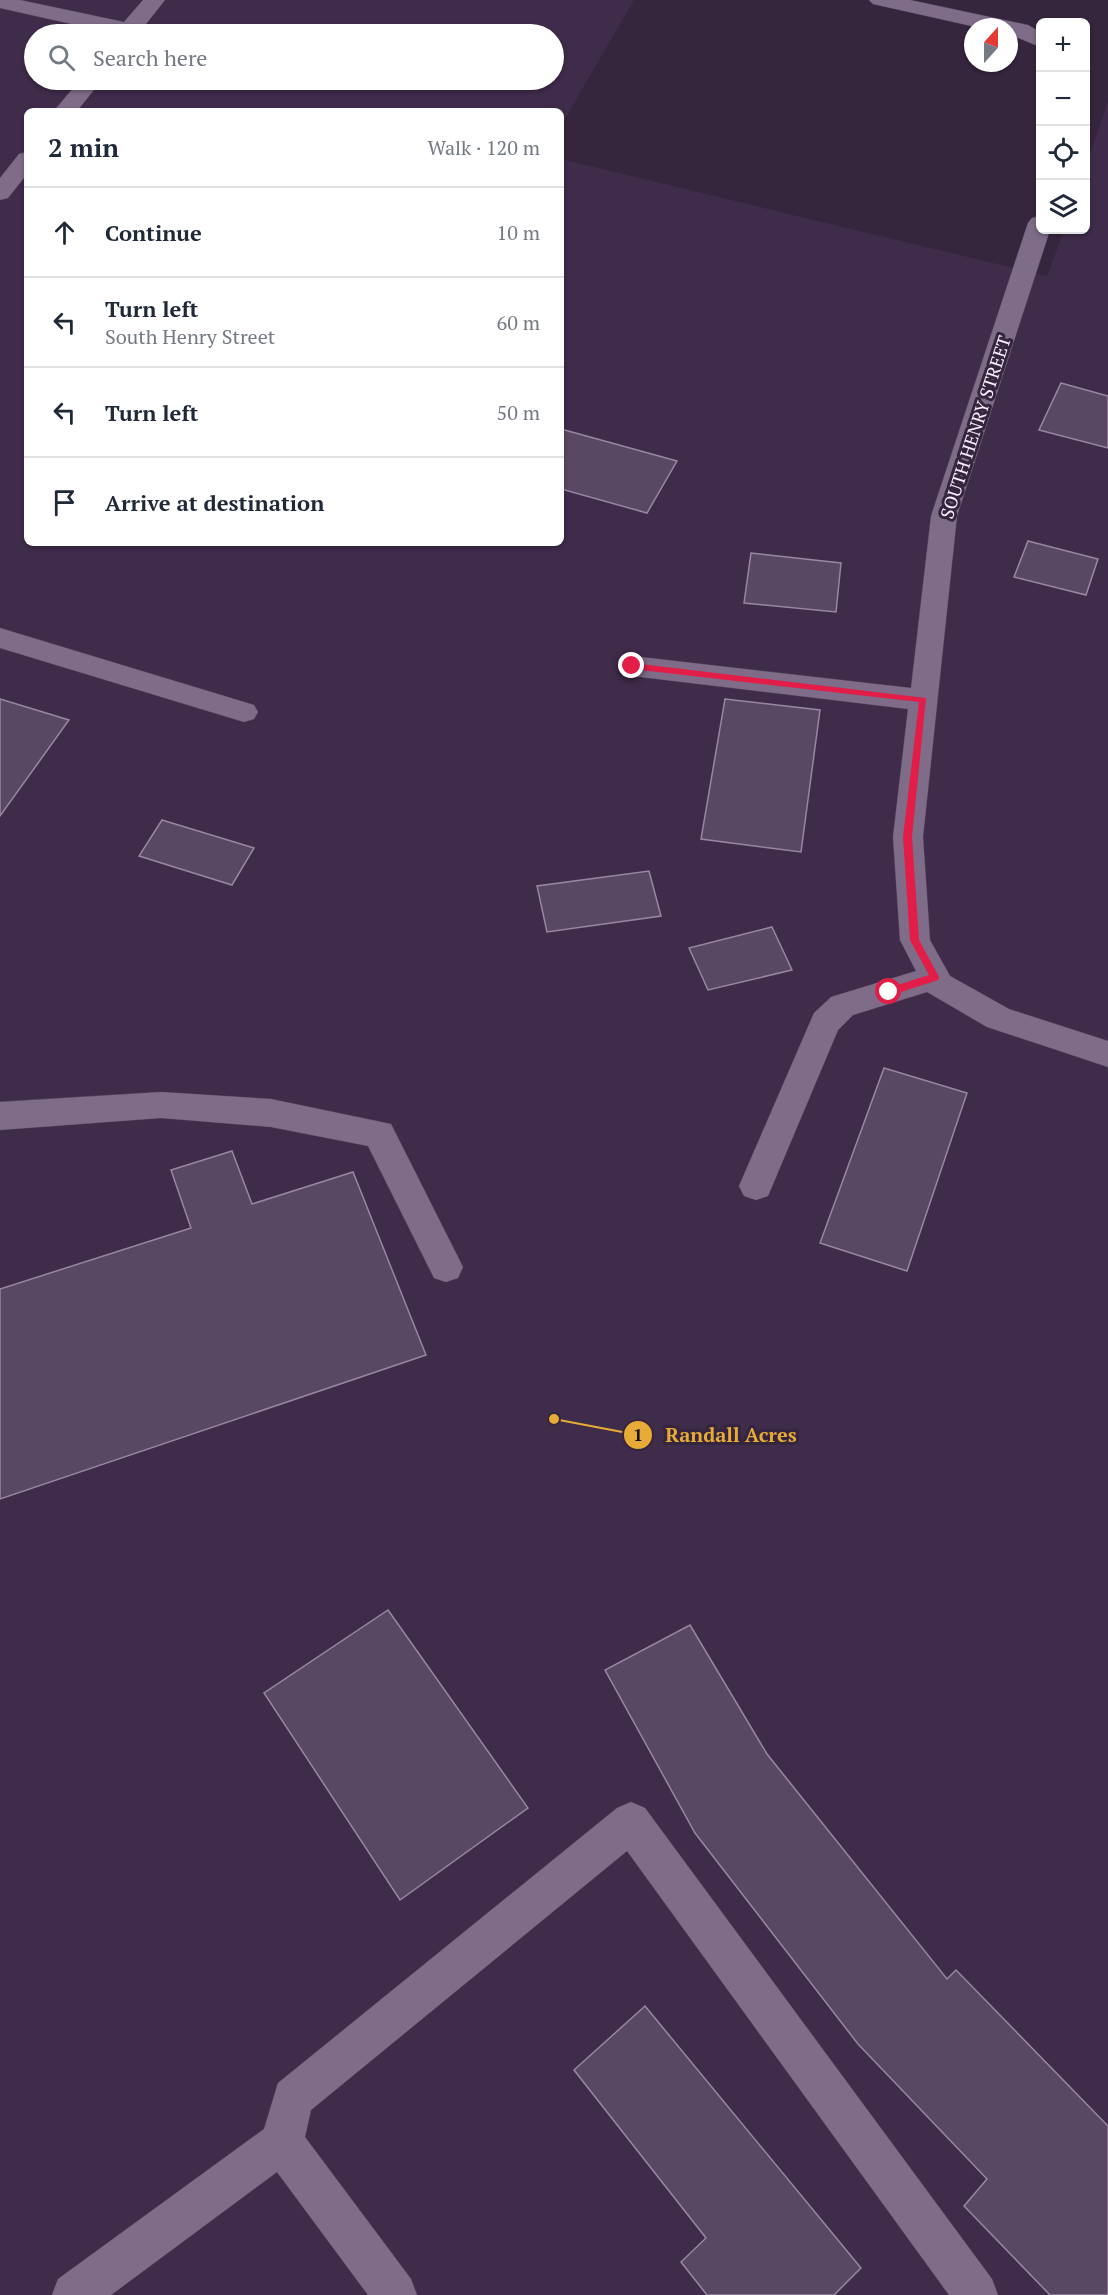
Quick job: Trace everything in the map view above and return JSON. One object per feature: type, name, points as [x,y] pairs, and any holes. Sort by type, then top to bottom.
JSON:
[{"type":"street","points":[[134,24],[154,0]]},
{"type":"street","points":[[880,0],[965,18]]},
{"type":"street","points":[[0,2],[94,24]]},
{"type":"street","points":[[1018,30],[1036,38]]},
{"type":"street","points":[[68,108],[83,90]]},
{"type":"street","points":[[0,193],[24,163]]},
{"type":"street","name":"SOUTH HENRY STREET","points":[[1037,234],[944,516],[908,837],[915,940],[939,985],[998,1018],[1108,1054]]},
{"type":"street","points":[[0,638],[244,712]]},
{"type":"street","points":[[632,666],[923,700]]},
{"type":"street","points":[[756,1186],[825,1022],[842,1006],[935,977]]},
{"type":"street","points":[[0,1116],[160,1105],[271,1113],[379,1134],[446,1268]]},
{"type":"street","points":[[74,2295],[282,2142],[293,2098],[632,1822],[976,2295]]},
{"type":"street","points":[[282,2142],[395,2295]]},
{"type":"shaded area","points":[[0,0],[634,0],[564,121],[564,108],[24,108],[24,546],[564,546],[564,160],[1047,276],[1063,234],[1090,234],[1090,154],[1108,101],[1108,2295],[0,2295]]},
{"type":"building","points":[[1061,383],[1108,396],[1108,448],[1039,430]]},
{"type":"building","points":[[564,430],[677,461],[647,513],[564,490]]},
{"type":"building","points":[[1028,541],[1098,559],[1086,595],[1014,577]]},
{"type":"building","points":[[751,553],[841,563],[836,612],[744,603]]},
{"type":"building","points":[[0,699],[69,720],[0,816]]},
{"type":"building","points":[[725,699],[820,710],[801,852],[701,839]]},
{"type":"building","points":[[162,820],[254,848],[232,885],[139,856]]},
{"type":"building","points":[[649,871],[661,916],[547,932],[537,886]]},
{"type":"building","points":[[772,927],[792,970],[708,990],[689,948]]},
{"type":"building","points":[[884,1068],[967,1093],[907,1271],[820,1243]]},
{"type":"building","points":[[232,1151],[252,1204],[353,1172],[426,1355],[0,1499],[0,1289],[191,1228],[171,1170]]},
{"type":"building","points":[[388,1610],[528,1808],[400,1900],[264,1693]]},
{"type":"building","points":[[690,1625],[767,1754],[947,1979],[956,1970],[1108,2126],[1108,2295],[1050,2295],[964,2206],[987,2179],[858,2044],[695,1833],[605,1670]]},
{"type":"building","points":[[645,2006],[861,2268],[834,2295],[707,2295],[681,2262],[706,2238],[574,2070]]},
{"type":"place","name":"Randall Acres","points":[[554,1419]]},
{"type":"route","points":[[632,666],[923,700],[908,837],[915,940],[935,977],[889,992]]}]
